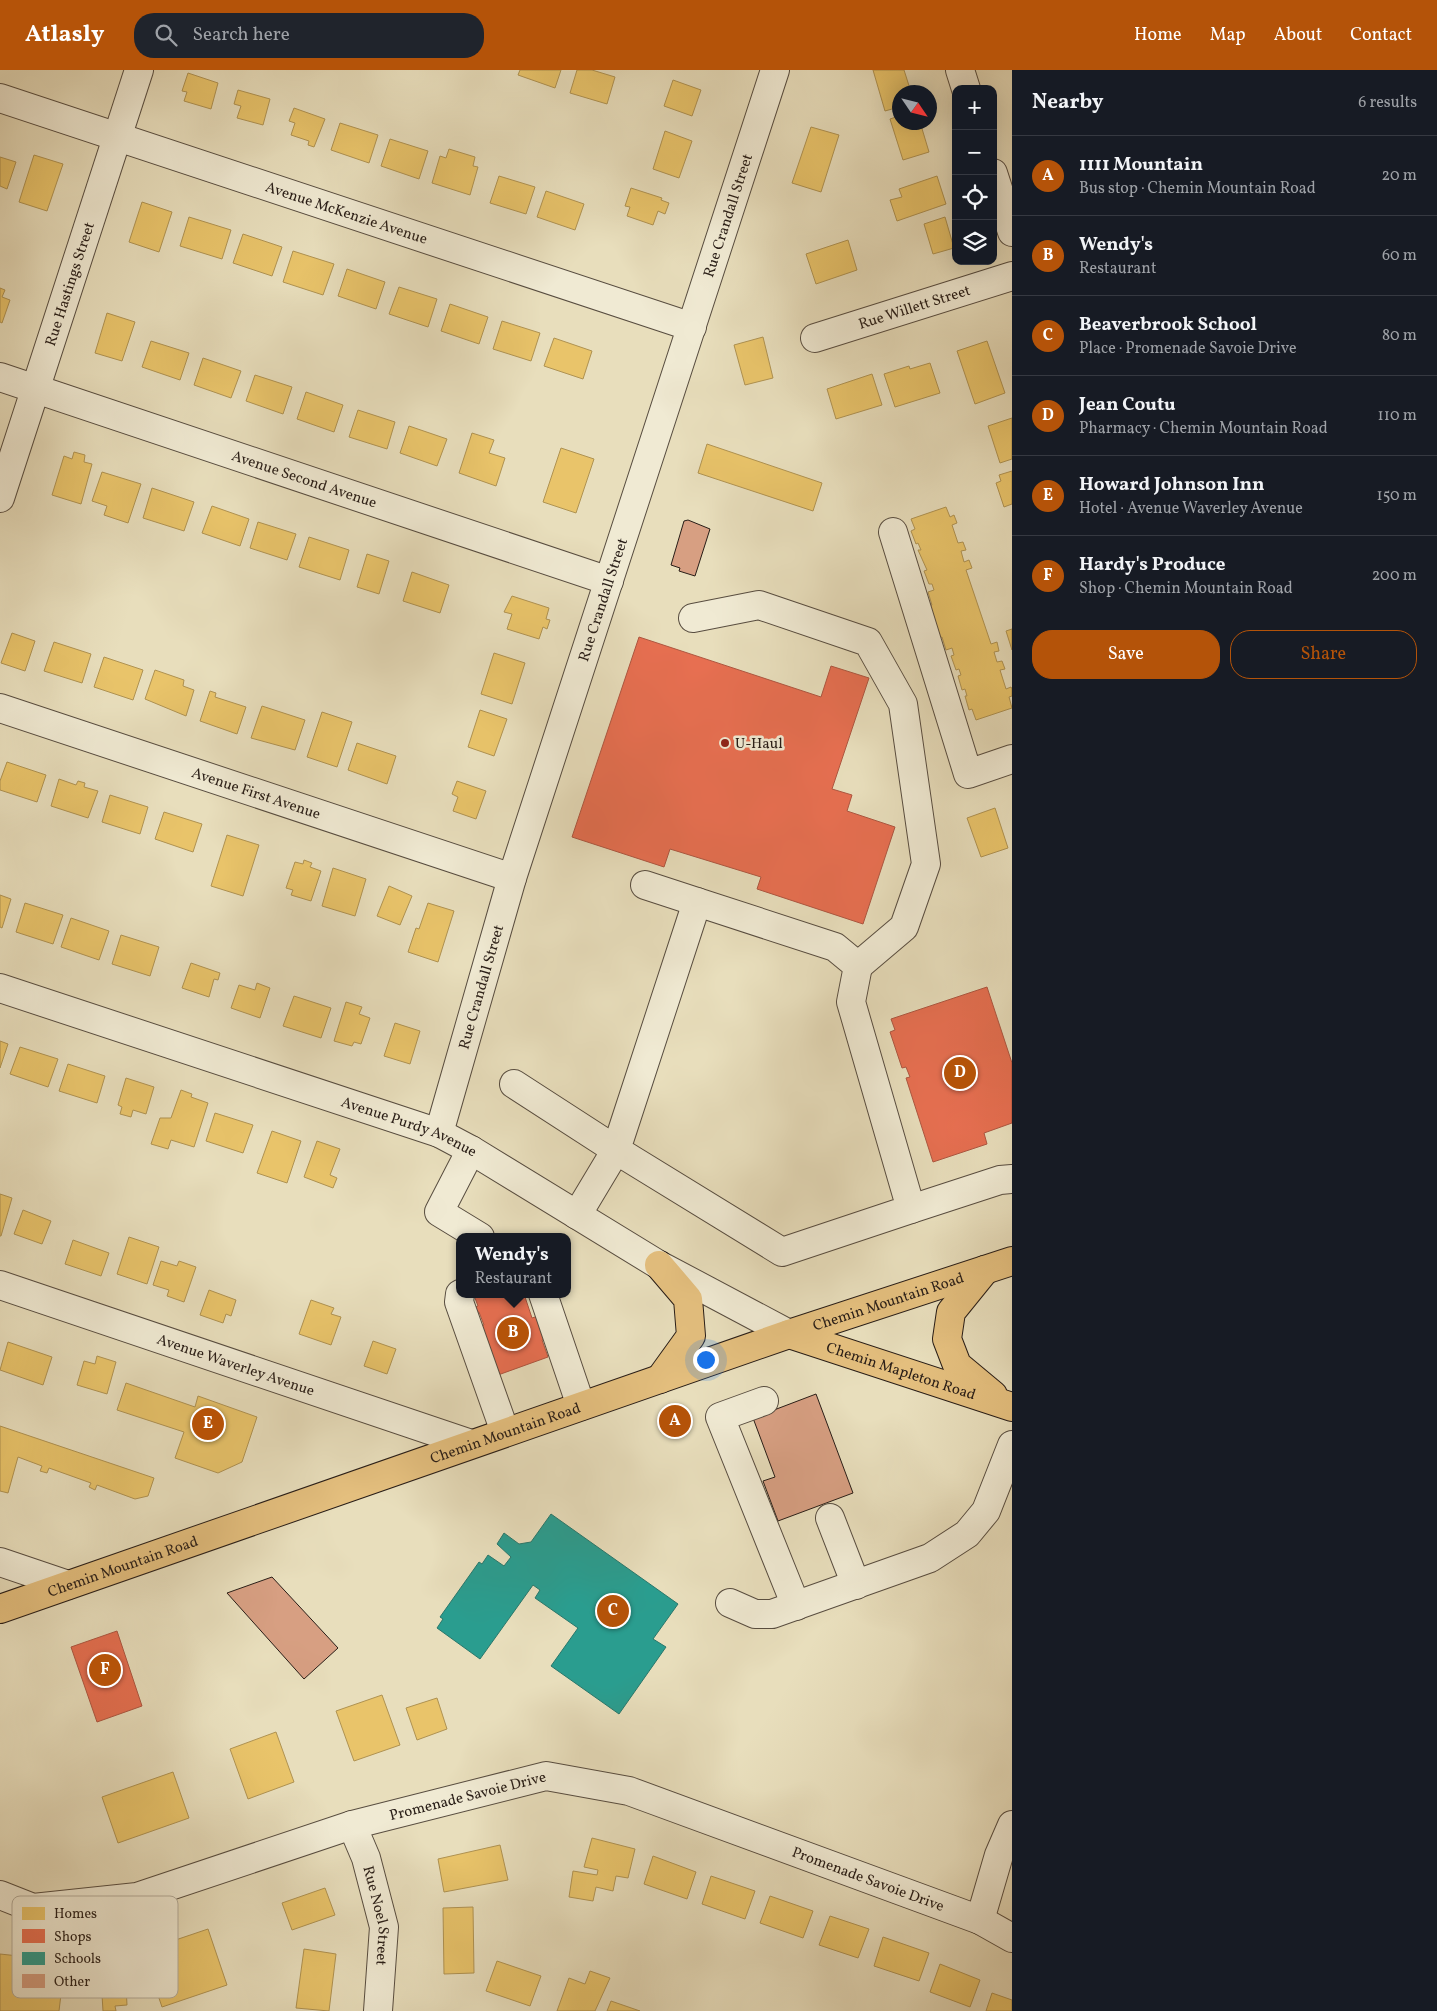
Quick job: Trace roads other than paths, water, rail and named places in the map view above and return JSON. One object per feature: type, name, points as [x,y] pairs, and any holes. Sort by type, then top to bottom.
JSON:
[{"type":"main road","name":"Chemin Mountain Road","points":[[0,1609],[789,1334],[1012,1261]]},
{"type":"main road","points":[[659,1265],[688,1299],[691,1336],[660,1379]]},
{"type":"main road","points":[[985,1270],[951,1312],[947,1339],[957,1365],[1008,1406]]},
{"type":"main road","name":"Chemin Mapleton Road","points":[[789,1334],[1008,1406]]},
{"type":"street","name":"Rue Hastings Street","points":[[0,498],[139,70]]},
{"type":"street","points":[[960,70],[965,85]]},
{"type":"street","name":"Rue Crandall Street","points":[[439,1133],[512,878],[692,327],[771,71]]},
{"type":"street","name":"Avenue McKenzie Avenue","points":[[0,98],[692,327]]},
{"type":"street","points":[[994,175],[1012,232]]},
{"type":"street","name":"Rue Willett Street","points":[[815,338],[1012,276]]},
{"type":"street","name":"Avenue Second Avenue","points":[[0,378],[610,581]]},
{"type":"street","points":[[893,532],[968,774],[1012,760]]},
{"type":"street","points":[[693,618],[759,605],[868,642],[902,704],[926,864],[904,927],[858,966],[851,1002],[911,1209]]},
{"type":"street","name":"Avenue First Avenue","points":[[0,708],[512,878]]},
{"type":"street","points":[[645,885],[835,947],[858,966]]},
{"type":"street","points":[[578,1215],[616,1150],[697,902]]},
{"type":"street","name":"Avenue Purdy Avenue","points":[[0,988],[439,1133],[471,1150],[659,1265],[789,1334]]},
{"type":"street","points":[[514,1084],[616,1150],[782,1252],[1000,1180],[1012,1179]]},
{"type":"street","points":[[471,1150],[438,1212],[473,1233]]},
{"type":"street","name":"Avenue Waverley Avenue","points":[[0,1285],[472,1444]]},
{"type":"street","points":[[460,1298],[459,1302],[505,1432]]},
{"type":"street","points":[[544,1298],[581,1406]]},
{"type":"street","points":[[764,1401],[720,1417],[796,1606]]},
{"type":"street","points":[[730,1603],[755,1614],[772,1614],[930,1558],[967,1534],[986,1511],[1012,1444]]},
{"type":"street","points":[[830,1518],[856,1584]]},
{"type":"street","points":[[0,1562],[68,1585]]},
{"type":"street","name":"Promenade Savoie Drive","points":[[138,1896],[352,1824],[546,1776],[629,1791],[980,1920],[1012,1938]]},
{"type":"street","name":"Rue Noel Street","points":[[352,1824],[366,1858],[384,1928],[378,2011]]},
{"type":"street","points":[[980,1920],[999,1855],[1012,1825]]},
{"type":"street","name":"Promenade Savoie Drive","points":[[0,1895],[12,1900]]},
{"type":"place","name":"U-Haul","points":[[725,743]]},
{"type":"place","name":"Jean Coutu","points":[[960,1073]]},
{"type":"place","name":"Wendy's","points":[[513,1333]]},
{"type":"place","name":"1111 Mountain","points":[[675,1421]]},
{"type":"place","name":"Howard Johnson Inn","points":[[208,1424]]},
{"type":"place","name":"Beaverbrook School","points":[[613,1611]]},
{"type":"place","name":"Hardy's Produce","points":[[105,1670]]}]
